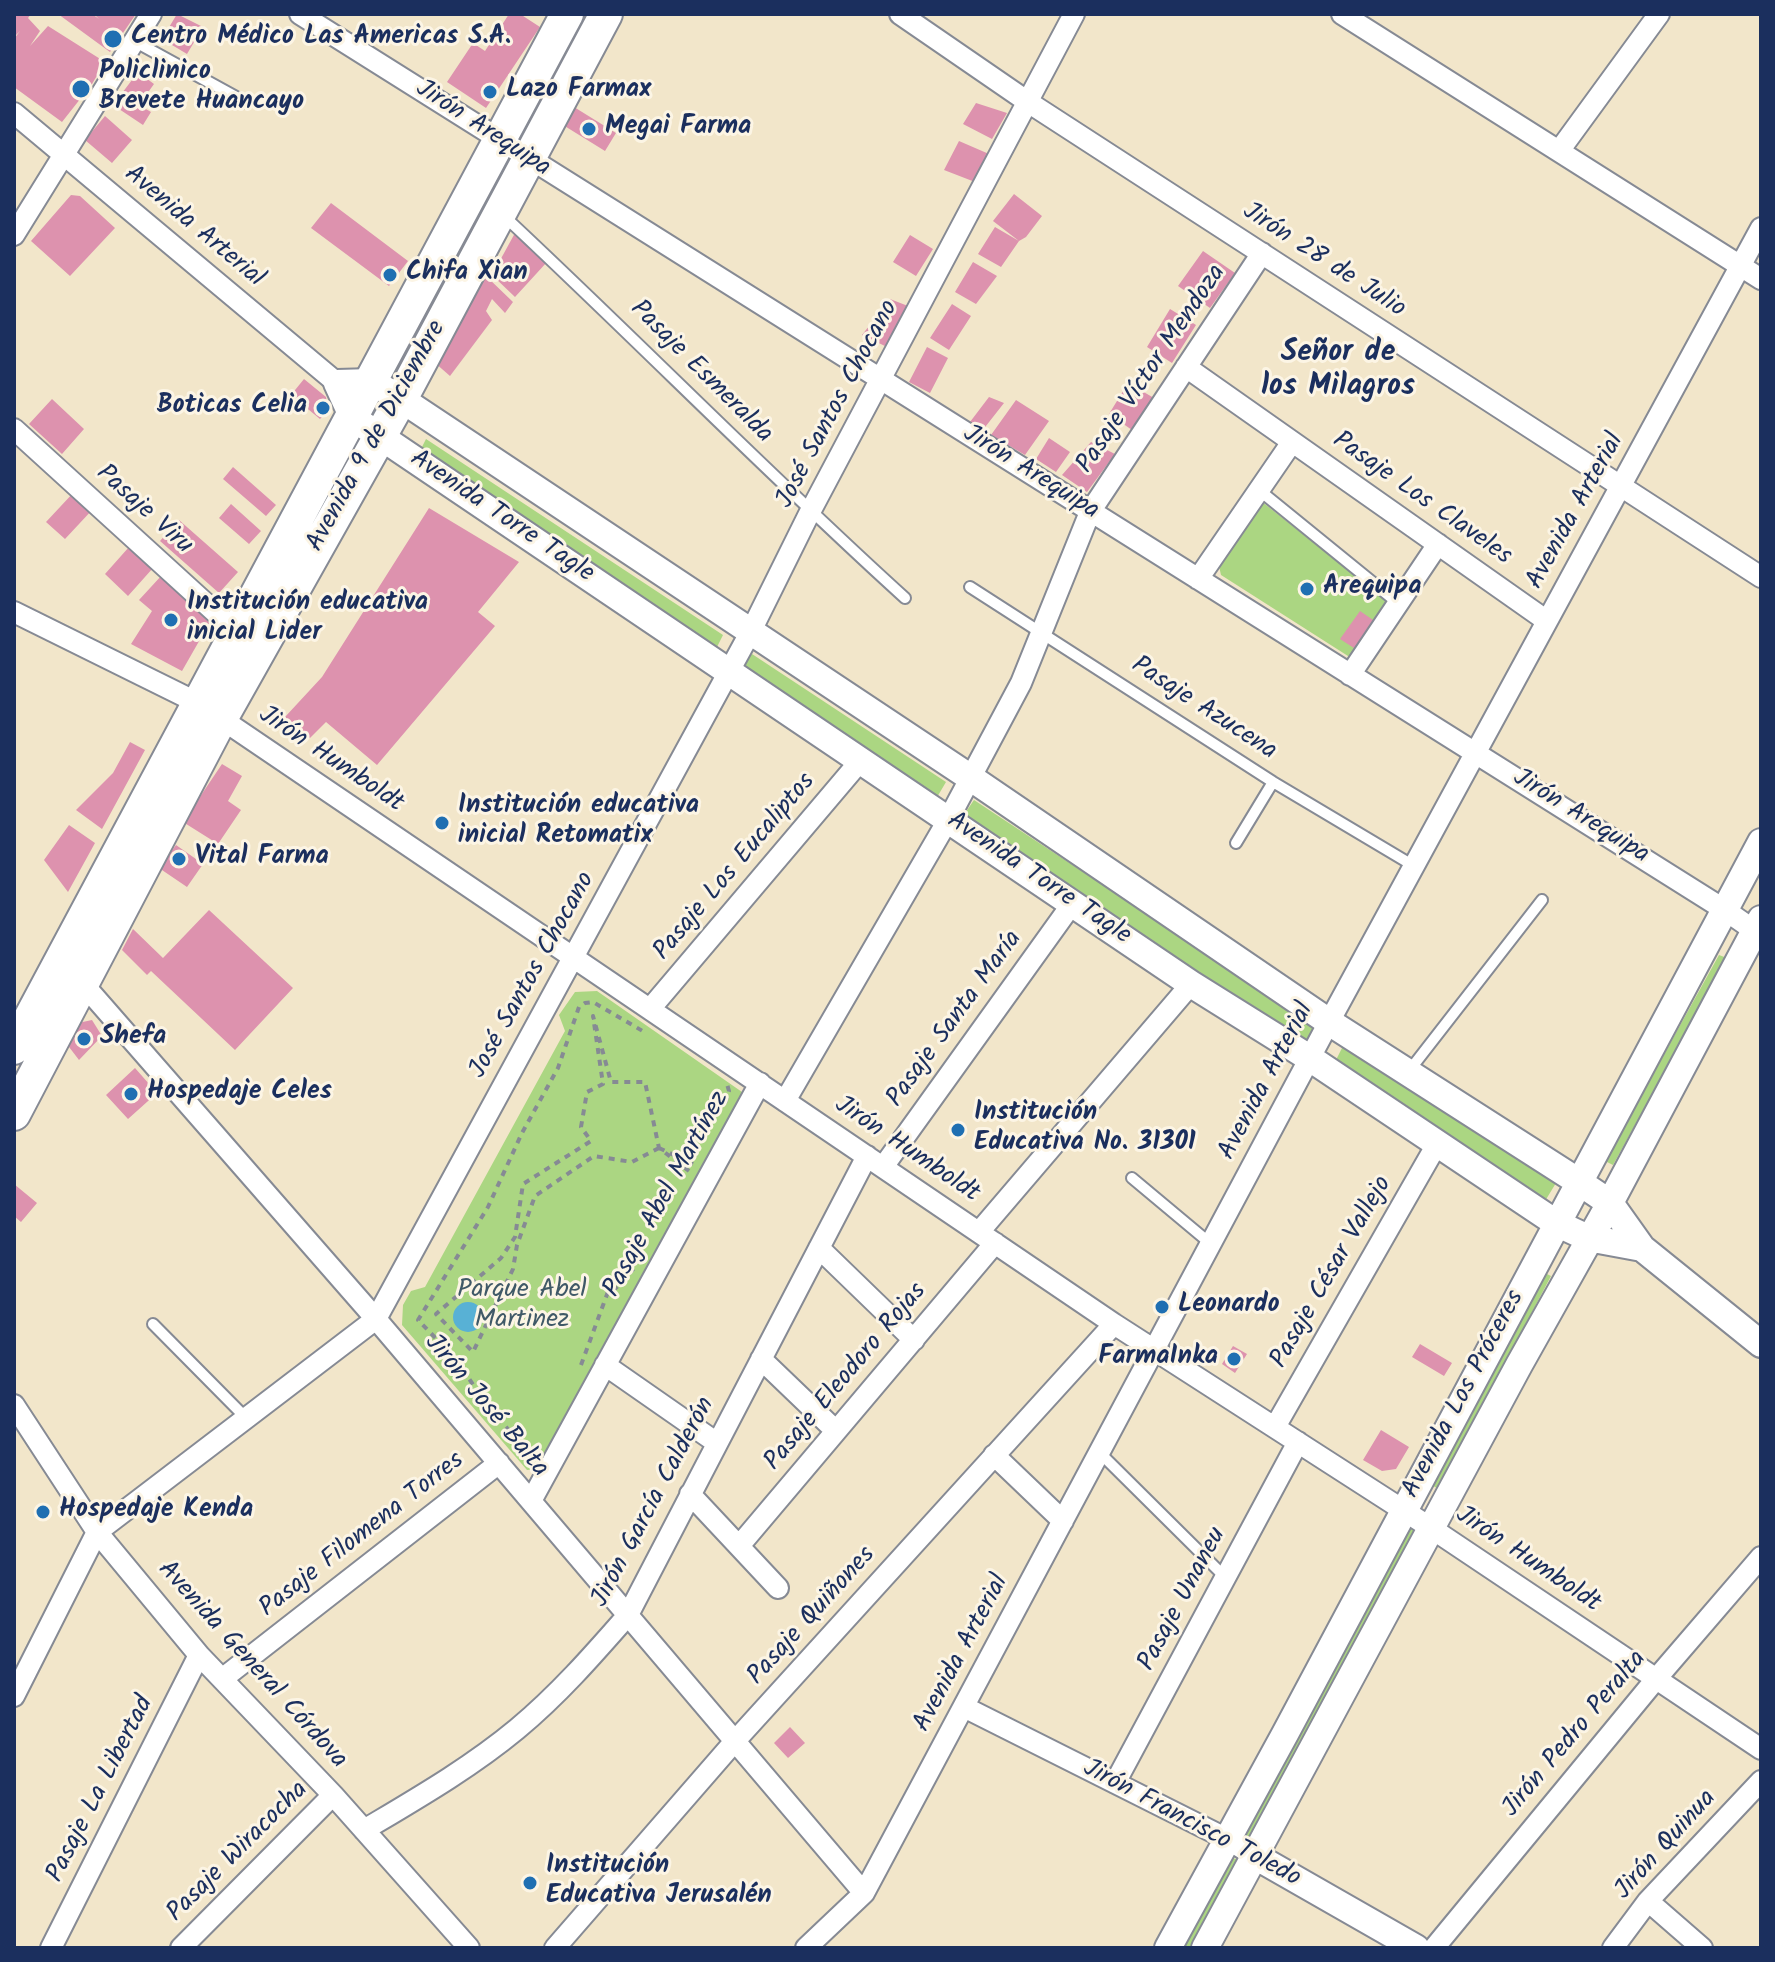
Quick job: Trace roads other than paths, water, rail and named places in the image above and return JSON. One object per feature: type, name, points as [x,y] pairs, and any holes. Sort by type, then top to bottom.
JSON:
[{"type":"main road","name":"Avenida 9 de Diciembre","points":[[210,711],[237,632],[567,14]]},
{"type":"main road","name":"Avenida 9 de Diciembre","points":[[14,1114],[70,972],[210,711],[380,437],[606,14]]},
{"type":"main road","name":"Avenida 9 de Diciembre","points":[[14,1048],[70,972]]},
{"type":"street","points":[[14,235],[151,14]]},
{"type":"street","name":"Jirón Arequipa","points":[[300,14],[1725,910],[1759,928]]},
{"type":"street","name":"Jirón 28 de Julio","points":[[900,14],[1028,102],[1761,577]]},
{"type":"street","name":"José Santos Chocano","points":[[14,1696],[97,1532],[376,1319],[751,631],[810,512],[1074,14]]},
{"type":"street","points":[[1342,14],[1761,279]]},
{"type":"street","points":[[1559,151],[1659,14]]},
{"type":"street","name":"Avenida Arterial","points":[[14,113],[337,383]]},
{"type":"street","name":"Avenida Arterial","points":[[809,1947],[864,1893],[1329,1022],[1761,228]]},
{"type":"street","name":"Pasaje Víctor Mendoza","points":[[971,778],[1021,683],[1090,512],[1262,253]]},
{"type":"street","name":"Pasaje Los Claveles","points":[[1186,367],[1547,621]]},
{"type":"street","points":[[353,418],[337,383],[372,382]]},
{"type":"street","name":"Avenida Torre Tagle","points":[[372,382],[971,778],[1329,1022],[1610,1203],[1642,1248],[1761,1344]]},
{"type":"street","name":"Avenida Torre Tagle","points":[[353,418],[1191,984],[1311,1059],[1556,1223],[1588,1238],[1642,1248]]},
{"type":"street","name":"Pasaje Viru","points":[[16,435],[237,632]]},
{"type":"street","points":[[1198,579],[1292,442]]},
{"type":"street","points":[[1350,675],[1438,544]]},
{"type":"street","name":"Jirón Humboldt","points":[[14,612],[210,711],[1114,1324],[1404,1510],[1761,1749]]},
{"type":"street","name":"Pasaje Los Eucaliptos","points":[[650,1009],[861,760]]},
{"type":"street","points":[[785,1101],[971,778]]},
{"type":"street","name":"Avenida Los Próceres","points":[[1168,1948],[1761,842]]},
{"type":"street","name":"Pasaje Santa María","points":[[875,1162],[1072,904]]},
{"type":"street","name":"Avenida Los Próceres","points":[[1205,1948],[1759,928]]},
{"type":"street","name":"Jirón José Balta","points":[[70,972],[376,1319],[864,1893]]},
{"type":"street","name":"Pasaje Eleodoro Rojas","points":[[739,1546],[914,1340],[987,1238],[1191,984]]},
{"type":"street","name":"Pasaje Abel Martínez","points":[[531,1501],[760,1083]]},
{"type":"street","name":"Pasaje César Vallejo","points":[[1275,1427],[1437,1144]]},
{"type":"street","name":"Jirón García Calderón","points":[[364,1830],[449,1778],[517,1729],[583,1667],[628,1615],[819,1248],[875,1162]]},
{"type":"street","points":[[819,1248],[914,1340]]},
{"type":"street","name":"Pasaje Quiñones","points":[[555,1948],[735,1741],[1114,1324]]},
{"type":"street","points":[[761,1359],[836,1431]]},
{"type":"street","points":[[605,1365],[717,1443]]},
{"type":"street","name":"Avenida General Córdova","points":[[14,1405],[97,1532],[199,1655],[333,1795],[458,1943]]},
{"type":"street","name":"Pasaje Unaneu","points":[[1115,1783],[1298,1442]]},
{"type":"street","points":[[994,1455],[1063,1521]]},
{"type":"street","name":"Pasaje Filomena Torres","points":[[222,1679],[499,1463]]},
{"type":"street","points":[[690,1494],[778,1588]]},
{"type":"street","name":"Jirón Pedro Peralta","points":[[1434,1948],[1761,1557]]},
{"type":"street","name":"Pasaje La Libertad","points":[[51,1948],[199,1655]]},
{"type":"street","name":"Jirón Francisco Toledo","points":[[964,1707],[1227,1839],[1416,1948]]},
{"type":"street","name":"Jirón Quinua","points":[[1613,1948],[1648,1901],[1761,1781]]},
{"type":"street","name":"Pasaje Wiracocha","points":[[181,1948],[333,1795]]},
{"type":"street","points":[[1648,1901],[1702,1948]]},
{"type":"lane","points":[[134,41],[247,103]]},
{"type":"lane","name":"Pasaje Esmeralda","points":[[499,211],[810,512],[905,598]]},
{"type":"lane","points":[[1259,490],[1398,603]]},
{"type":"lane","name":"Pasaje Azucena","points":[[970,587],[1273,782],[1414,866]]},
{"type":"lane","points":[[1236,843],[1273,782]]},
{"type":"lane","points":[[1407,1072],[1542,900]]},
{"type":"lane","points":[[1132,1178],[1211,1244]]},
{"type":"lane","points":[[153,1324],[246,1418]]},
{"type":"lane","points":[[1100,1453],[1226,1578]]},
{"type":"water","points":[[468,1302],[479,1306],[483,1317],[479,1328],[468,1332],[457,1328],[453,1317],[457,1306]]},
{"type":"place","name":"Centro Médico Las Americas S.A.","points":[[113,39]]},
{"type":"place","name":"Policlinico Brevete Huancayo","points":[[81,89]]},
{"type":"place","name":"Lazo Farmax","points":[[490,92]]},
{"type":"place","name":"Megai Farma","points":[[589,129]]},
{"type":"place","name":"Chifa Xian","points":[[390,275]]},
{"type":"place","name":"Boticas Celia","points":[[323,408]]},
{"type":"place","name":"Arequipa","points":[[1307,589]]},
{"type":"place","name":"Institución educativa inicial Lider","points":[[171,620]]},
{"type":"place","name":"Institución educativa inicial Retomatix","points":[[442,823]]},
{"type":"place","name":"Vital Farma","points":[[179,859]]},
{"type":"place","name":"Shefa","points":[[84,1039]]},
{"type":"place","name":"Hospedaje Celes","points":[[131,1094]]},
{"type":"place","name":"Institución Educativa No. 31301","points":[[958,1130]]},
{"type":"place","name":"Leonardo","points":[[1162,1307]]},
{"type":"place","name":"FarmaInka","points":[[1234,1359]]},
{"type":"place","name":"Hospedaje Kenda","points":[[43,1512]]},
{"type":"place","name":"Institución Educativa Jerusalén","points":[[530,1883]]},
{"type":"district","name":"Señor de los Milagros","points":[[1338,372]]},
{"type":"park label","name":"Parque Abel Martinez","points":[[522,1307]]}]
